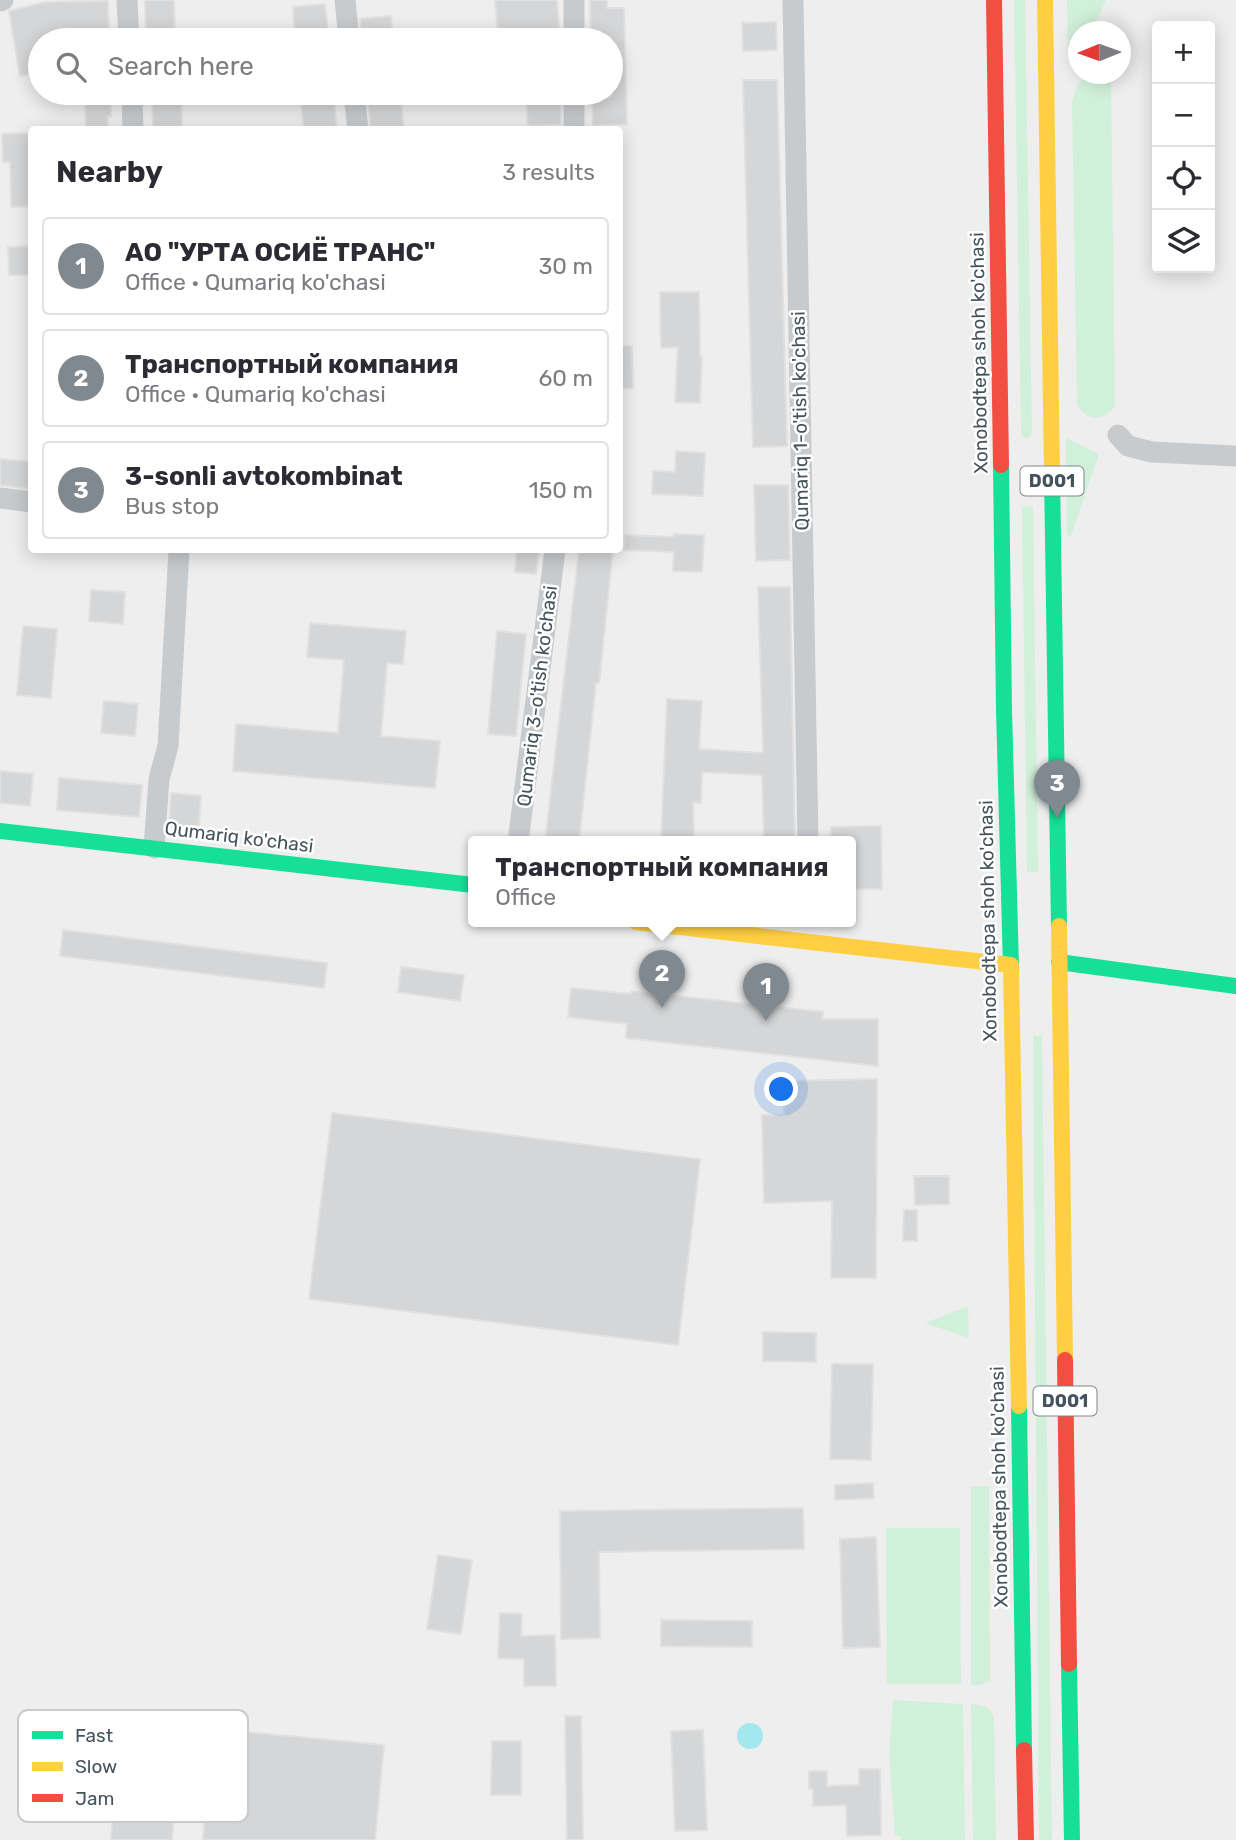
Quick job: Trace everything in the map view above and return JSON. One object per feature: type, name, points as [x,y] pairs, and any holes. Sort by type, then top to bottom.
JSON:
[{"type":"main road","name":"Xonobodtepa shoh ko'chasi","points":[[994,0],[1004,710],[1013,955],[1026,1840]]},
{"type":"main road","name":"D001","points":[[1045,0],[1051,457],[1051,961],[1072,1840]]},
{"type":"main road","points":[[1002,457],[1027,472],[1046,465],[1051,457]]},
{"type":"main road","name":"Qumariq ko'chasi","points":[[0,831],[468,885]]},
{"type":"main road","points":[[720,927],[805,932],[1013,955]]},
{"type":"main road","points":[[1051,961],[1236,986]]},
{"type":"street","points":[[127,0],[128,28]]},
{"type":"street","points":[[345,0],[348,28]]},
{"type":"street","points":[[574,0],[574,28]]},
{"type":"street","name":"Qumariq 1-o'tish ko'chasi","points":[[793,0],[808,836]]},
{"type":"street","points":[[132,105],[133,126]]},
{"type":"street","points":[[355,105],[358,126]]},
{"type":"street","points":[[574,105],[574,126]]},
{"type":"street","points":[[1118,435],[1128,446],[1152,452],[1236,456]]},
{"type":"street","points":[[0,498],[28,502]]},
{"type":"street","points":[[154,848],[159,779],[168,746],[179,553]]},
{"type":"street","name":"Qumariq 3-o'tish ko'chasi","points":[[519,836],[555,553]]},
{"type":"green space","points":[[1014,0],[1025,0],[1032,434],[1026,439],[1021,434]]},
{"type":"green space","points":[[1067,0],[1106,0],[1097,21],[1068,21],[1068,52]]},
{"type":"green space","points":[[1111,84],[1115,406],[1100,417],[1085,414],[1077,404],[1072,102],[1077,86]]},
{"type":"green space","points":[[1066,438],[1099,454],[1071,536],[1067,535]]},
{"type":"green space","points":[[1033,506],[1038,872],[1027,872],[1022,507]]},
{"type":"green space","points":[[1042,1035],[1052,1840],[1039,1840],[1033,1036]]},
{"type":"green space","points":[[968,1306],[969,1338],[925,1323]]},
{"type":"green space","points":[[971,1486],[989,1486],[990,1681],[980,1685],[971,1685]]},
{"type":"green space","points":[[886,1528],[960,1528],[961,1684],[887,1684]]},
{"type":"green space","points":[[893,1700],[963,1704],[965,1840],[901,1840],[901,1837],[895,1835],[889,1755]]},
{"type":"green space","points":[[971,1704],[986,1707],[994,1719],[996,1840],[973,1840]]},
{"type":"water","points":[[750,1723],[759,1727],[763,1736],[759,1745],[750,1749],[741,1745],[737,1736],[741,1727]]},
{"type":"building","points":[[145,0],[174,0],[175,28],[146,28]]},
{"type":"building","points":[[495,0],[557,0],[559,28],[497,28]]},
{"type":"building","points":[[590,0],[607,0],[607,8],[624,8],[627,124],[593,125],[592,105],[623,105],[623,28],[591,28]]},
{"type":"building","points":[[108,1],[109,28],[28,28],[28,75],[20,76],[9,11],[46,2]]},
{"type":"building","points":[[325,4],[327,28],[294,28],[293,7]]},
{"type":"building","points":[[391,16],[392,28],[361,28],[360,19]]},
{"type":"building","points":[[776,22],[777,50],[743,51],[742,23]]},
{"type":"building","points":[[743,80],[777,80],[787,446],[753,447]]},
{"type":"building","points":[[85,105],[111,105],[108,126],[86,126]]},
{"type":"building","points":[[152,105],[181,105],[182,126],[153,126]]},
{"type":"building","points":[[301,105],[334,105],[337,126],[304,126]]},
{"type":"building","points":[[368,105],[401,105],[404,126],[371,126]]},
{"type":"building","points":[[527,105],[561,105],[561,124],[528,126]]},
{"type":"building","points":[[28,133],[28,206],[11,207],[10,162],[3,162],[2,134]]},
{"type":"building","points":[[28,246],[28,275],[9,275],[8,247]]},
{"type":"building","points":[[660,292],[699,292],[702,357],[700,403],[675,402],[678,347],[661,348]]},
{"type":"building","points":[[623,346],[632,346],[633,388],[623,389]]},
{"type":"building","points":[[676,451],[705,453],[703,496],[652,494],[653,471],[675,472]]},
{"type":"building","points":[[0,459],[28,462],[28,488],[0,485]]},
{"type":"building","points":[[754,485],[788,485],[790,560],[756,561]]},
{"type":"building","points":[[674,534],[704,535],[702,572],[673,571],[674,552],[624,550],[625,535],[674,537]]},
{"type":"building","points":[[517,553],[539,553],[536,574],[515,572]]},
{"type":"building","points":[[579,553],[613,553],[580,836],[546,836]]},
{"type":"building","points":[[758,587],[790,587],[795,836],[764,836],[762,775],[702,772],[701,803],[693,802],[694,836],[661,836],[667,699],[702,701],[699,749],[763,753]]},
{"type":"building","points":[[91,590],[125,592],[123,624],[89,621]]},
{"type":"building","points":[[310,623],[406,631],[403,664],[387,663],[381,736],[440,741],[435,788],[233,771],[236,724],[338,733],[344,660],[307,657]]},
{"type":"building","points":[[23,626],[57,629],[51,698],[17,695]]},
{"type":"building","points":[[497,631],[526,634],[516,736],[488,734]]},
{"type":"building","points":[[104,701],[138,704],[135,736],[101,733]]},
{"type":"building","points":[[0,771],[33,774],[30,806],[0,803]]},
{"type":"building","points":[[59,778],[142,785],[139,817],[57,810]]},
{"type":"building","points":[[171,793],[201,796],[199,827],[169,825]]},
{"type":"building","points":[[881,826],[882,889],[856,889],[856,836],[831,836],[831,827]]},
{"type":"building","points":[[63,930],[327,963],[324,988],[60,956]]},
{"type":"building","points":[[401,967],[464,975],[460,1001],[398,992]]},
{"type":"building","points":[[571,988],[631,994],[631,991],[823,1012],[822,1019],[878,1019],[878,1066],[626,1038],[627,1024],[568,1017]]},
{"type":"building","points":[[877,1079],[876,1278],[831,1278],[832,1201],[764,1203],[762,1115],[784,1115],[784,1081]]},
{"type":"building","points":[[332,1113],[700,1159],[678,1345],[309,1299]]},
{"type":"building","points":[[914,1176],[949,1176],[949,1204],[915,1205]]},
{"type":"building","points":[[904,1210],[917,1210],[917,1241],[903,1241]]},
{"type":"building","points":[[763,1332],[816,1333],[816,1362],[763,1361]]},
{"type":"building","points":[[832,1364],[873,1364],[871,1460],[830,1459]]},
{"type":"building","points":[[873,1483],[874,1498],[835,1500],[835,1485]]},
{"type":"building","points":[[803,1508],[804,1549],[599,1552],[600,1638],[561,1639],[560,1511]]},
{"type":"building","points":[[876,1537],[880,1647],[843,1648],[840,1539]]},
{"type":"building","points":[[438,1555],[472,1560],[461,1634],[427,1629]]},
{"type":"building","points":[[500,1613],[522,1614],[521,1636],[555,1635],[556,1686],[524,1686],[524,1659],[498,1658]]},
{"type":"building","points":[[661,1620],[752,1621],[752,1647],[661,1646]]},
{"type":"building","points":[[565,1716],[581,1716],[583,1840],[567,1840]]},
{"type":"building","points":[[703,1730],[707,1830],[675,1831],[671,1731]]},
{"type":"building","points":[[248,1732],[384,1745],[375,1840],[203,1840],[204,1822],[248,1822]]},
{"type":"building","points":[[492,1741],[521,1741],[521,1795],[491,1795]]},
{"type":"building","points":[[859,1769],[880,1769],[881,1835],[847,1836],[846,1805],[813,1806],[809,1771],[827,1771],[827,1786],[859,1785]]},
{"type":"building","points":[[112,1822],[173,1822],[172,1840],[111,1840]]},
{"type":"traffic: fast","points":[[1001,465],[1011,967]]},
{"type":"traffic: fast","points":[[1052,475],[1059,926]]},
{"type":"traffic: fast","points":[[0,831],[468,884]]},
{"type":"traffic: fast","points":[[1059,962],[1236,986]]},
{"type":"traffic: fast","points":[[1019,1406],[1024,1750]]},
{"type":"traffic: fast","points":[[1069,1664],[1072,1840]]},
{"type":"traffic: slow","points":[[1045,0],[1052,475]]},
{"type":"traffic: slow","points":[[1059,926],[1065,1360]]},
{"type":"traffic: slow","points":[[680,927],[1011,965]]},
{"type":"traffic: slow","points":[[1011,967],[1019,1406]]},
{"type":"traffic: jam","points":[[994,0],[1001,465]]},
{"type":"traffic: jam","points":[[1065,1360],[1069,1664]]},
{"type":"traffic: jam","points":[[1024,1750],[1026,1840]]},
{"type":"place","name":"3-sonli avtokombinat","points":[[1057,818]]},
{"type":"place","name":"Транспортный компания","points":[[662,1008]]},
{"type":"place","name":"АО \"УРТА ОСИЁ ТРАНС\"","points":[[766,1021]]}]
